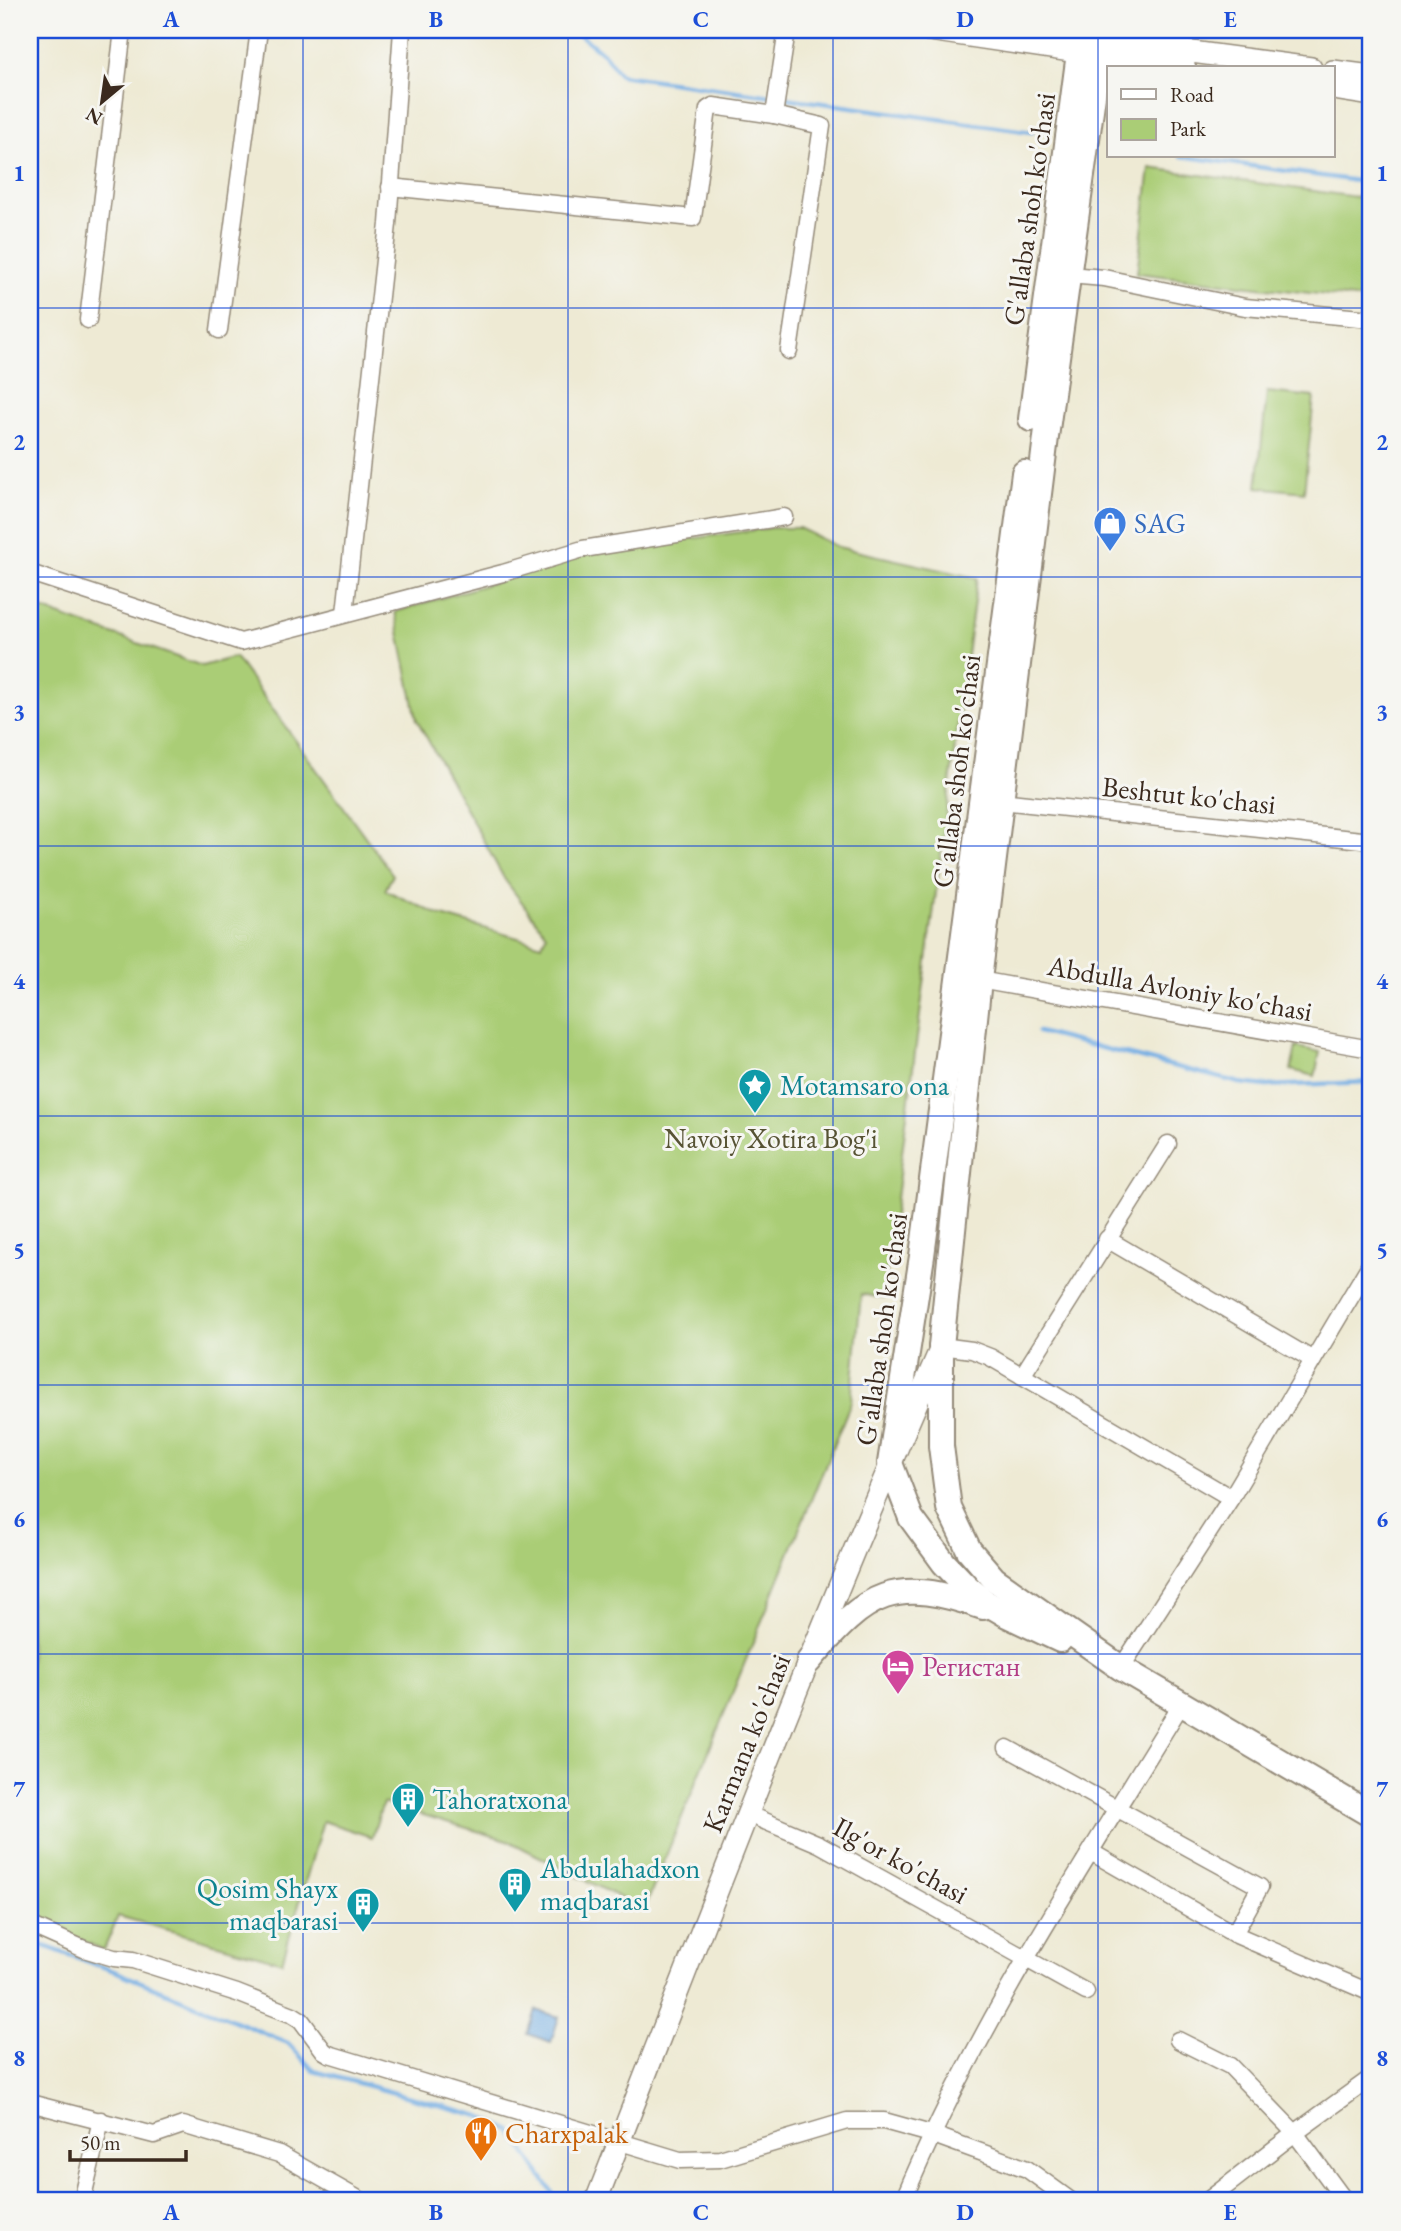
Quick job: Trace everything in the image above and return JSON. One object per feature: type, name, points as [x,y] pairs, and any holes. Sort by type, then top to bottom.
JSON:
[{"type":"main road","points":[[929,30],[1091,41],[1178,66]]},
{"type":"main road","points":[[1028,30],[1091,41],[1295,66]]},
{"type":"main road","name":"G'allaba shoh ko'chasi","points":[[890,1463],[941,1346],[979,980],[1046,437],[1069,275],[1091,41]]},
{"type":"main road","name":"G'allaba shoh ko'chasi","points":[[890,1463],[1091,41]]},
{"type":"main road","points":[[1334,71],[1371,76]]},
{"type":"main road","points":[[1334,89],[1371,95]]},
{"type":"main road","points":[[941,1346],[943,1478],[949,1508],[961,1537],[978,1563],[994,1579],[1121,1668]]},
{"type":"main road","points":[[890,1463],[911,1518],[923,1538],[966,1586],[1007,1615]]},
{"type":"main road","name":"Karmana ko'chasi","points":[[596,2201],[890,1463]]},
{"type":"main road","points":[[809,1661],[852,1615],[876,1600],[902,1591],[943,1594],[1007,1615],[1121,1668],[1371,1815]]},
{"type":"street","points":[[88,320],[123,30]]},
{"type":"street","points":[[219,330],[259,30]]},
{"type":"street","points":[[345,613],[390,187],[402,30]]},
{"type":"street","points":[[774,115],[787,30]]},
{"type":"street","points":[[390,187],[693,218],[708,109],[713,106],[774,115],[822,126],[789,351]]},
{"type":"street","points":[[1069,275],[1104,278],[1245,307],[1371,319]]},
{"type":"street","points":[[30,573],[242,642],[503,573],[583,549],[784,517]]},
{"type":"street","name":"Beshtut ko'chasi","points":[[1001,801],[1371,841]]},
{"type":"street","name":"Abdulla Avloniy ko'chasi","points":[[979,980],[1371,1049]]},
{"type":"street","points":[[1022,1376],[1168,1144]]},
{"type":"street","points":[[1107,1239],[1313,1360]]},
{"type":"street","points":[[1121,1668],[1231,1498],[1371,1263]]},
{"type":"street","points":[[941,1346],[972,1350],[1022,1376],[1231,1498]]},
{"type":"street","points":[[903,2201],[931,2134],[1026,1959],[1182,1703]]},
{"type":"street","points":[[1007,1748],[1260,1887],[1234,1934]]},
{"type":"street","name":"Ilg'or ko'chasi","points":[[748,1814],[819,1844],[1086,1992]]},
{"type":"street","points":[[1091,1852],[1234,1934],[1371,1993]]},
{"type":"street","points":[[30,1925],[84,1949],[144,1964],[237,1993],[293,2015],[301,2020],[324,2052],[329,2054],[680,2160],[720,2159],[847,2121],[884,2121],[931,2134],[1027,2169],[1071,2201]]},
{"type":"street","points":[[1178,2040],[1230,2066],[1295,2133],[1345,2201]]},
{"type":"street","points":[[1207,2201],[1371,2078]]},
{"type":"street","points":[[30,2103],[154,2135],[183,2125],[279,2154],[362,2201]]},
{"type":"street","points":[[82,2201],[101,2120]]},
{"type":"street","points":[[30,2198],[43,2201]]},
{"type":"green space","points":[[1150,168],[1371,199],[1371,300],[1137,273]]},
{"type":"green space","points":[[1267,392],[1314,397],[1304,492],[1257,487]]},
{"type":"green space","name":"Navoiy Xotira Bog'i","points":[[771,528],[799,528],[838,547],[977,578],[883,1298],[861,1294],[851,1402],[644,1910],[507,1840],[383,1803],[372,1837],[323,1821],[282,1962],[118,1916],[104,1950],[30,1918],[30,605],[202,666],[235,657],[393,875],[385,890],[439,915],[542,945],[546,934],[505,880],[417,720],[395,612],[598,551]]},
{"type":"green space","points":[[1296,1047],[1320,1052],[1315,1076],[1291,1070]]},
{"type":"water","points":[[536,2010],[559,2017],[551,2042],[528,2034]]},
{"type":"waterway","points":[[574,30],[605,55],[620,75],[1032,132]]},
{"type":"waterway","points":[[1195,158],[1371,183]]},
{"type":"waterway","points":[[1038,1032],[1240,1083],[1266,1086],[1371,1082]]},
{"type":"waterway","points":[[30,1941],[117,1972],[288,2043],[314,2071],[480,2116],[510,2130],[552,2192]]},
{"type":"place","name":"SAG","points":[[1110,553]]},
{"type":"place","name":"Motamsaro ona","points":[[755,1115]]},
{"type":"place","name":"Регистан","points":[[898,1696]]},
{"type":"place","name":"Tahoratxona","points":[[408,1829]]},
{"type":"place","name":"Abdulahadxon maqbarasi","points":[[515,1914]]},
{"type":"place","name":"Qosim Shayx maqbarasi","points":[[363,1934]]},
{"type":"place","name":"Charxpalak","points":[[481,2163]]}]
